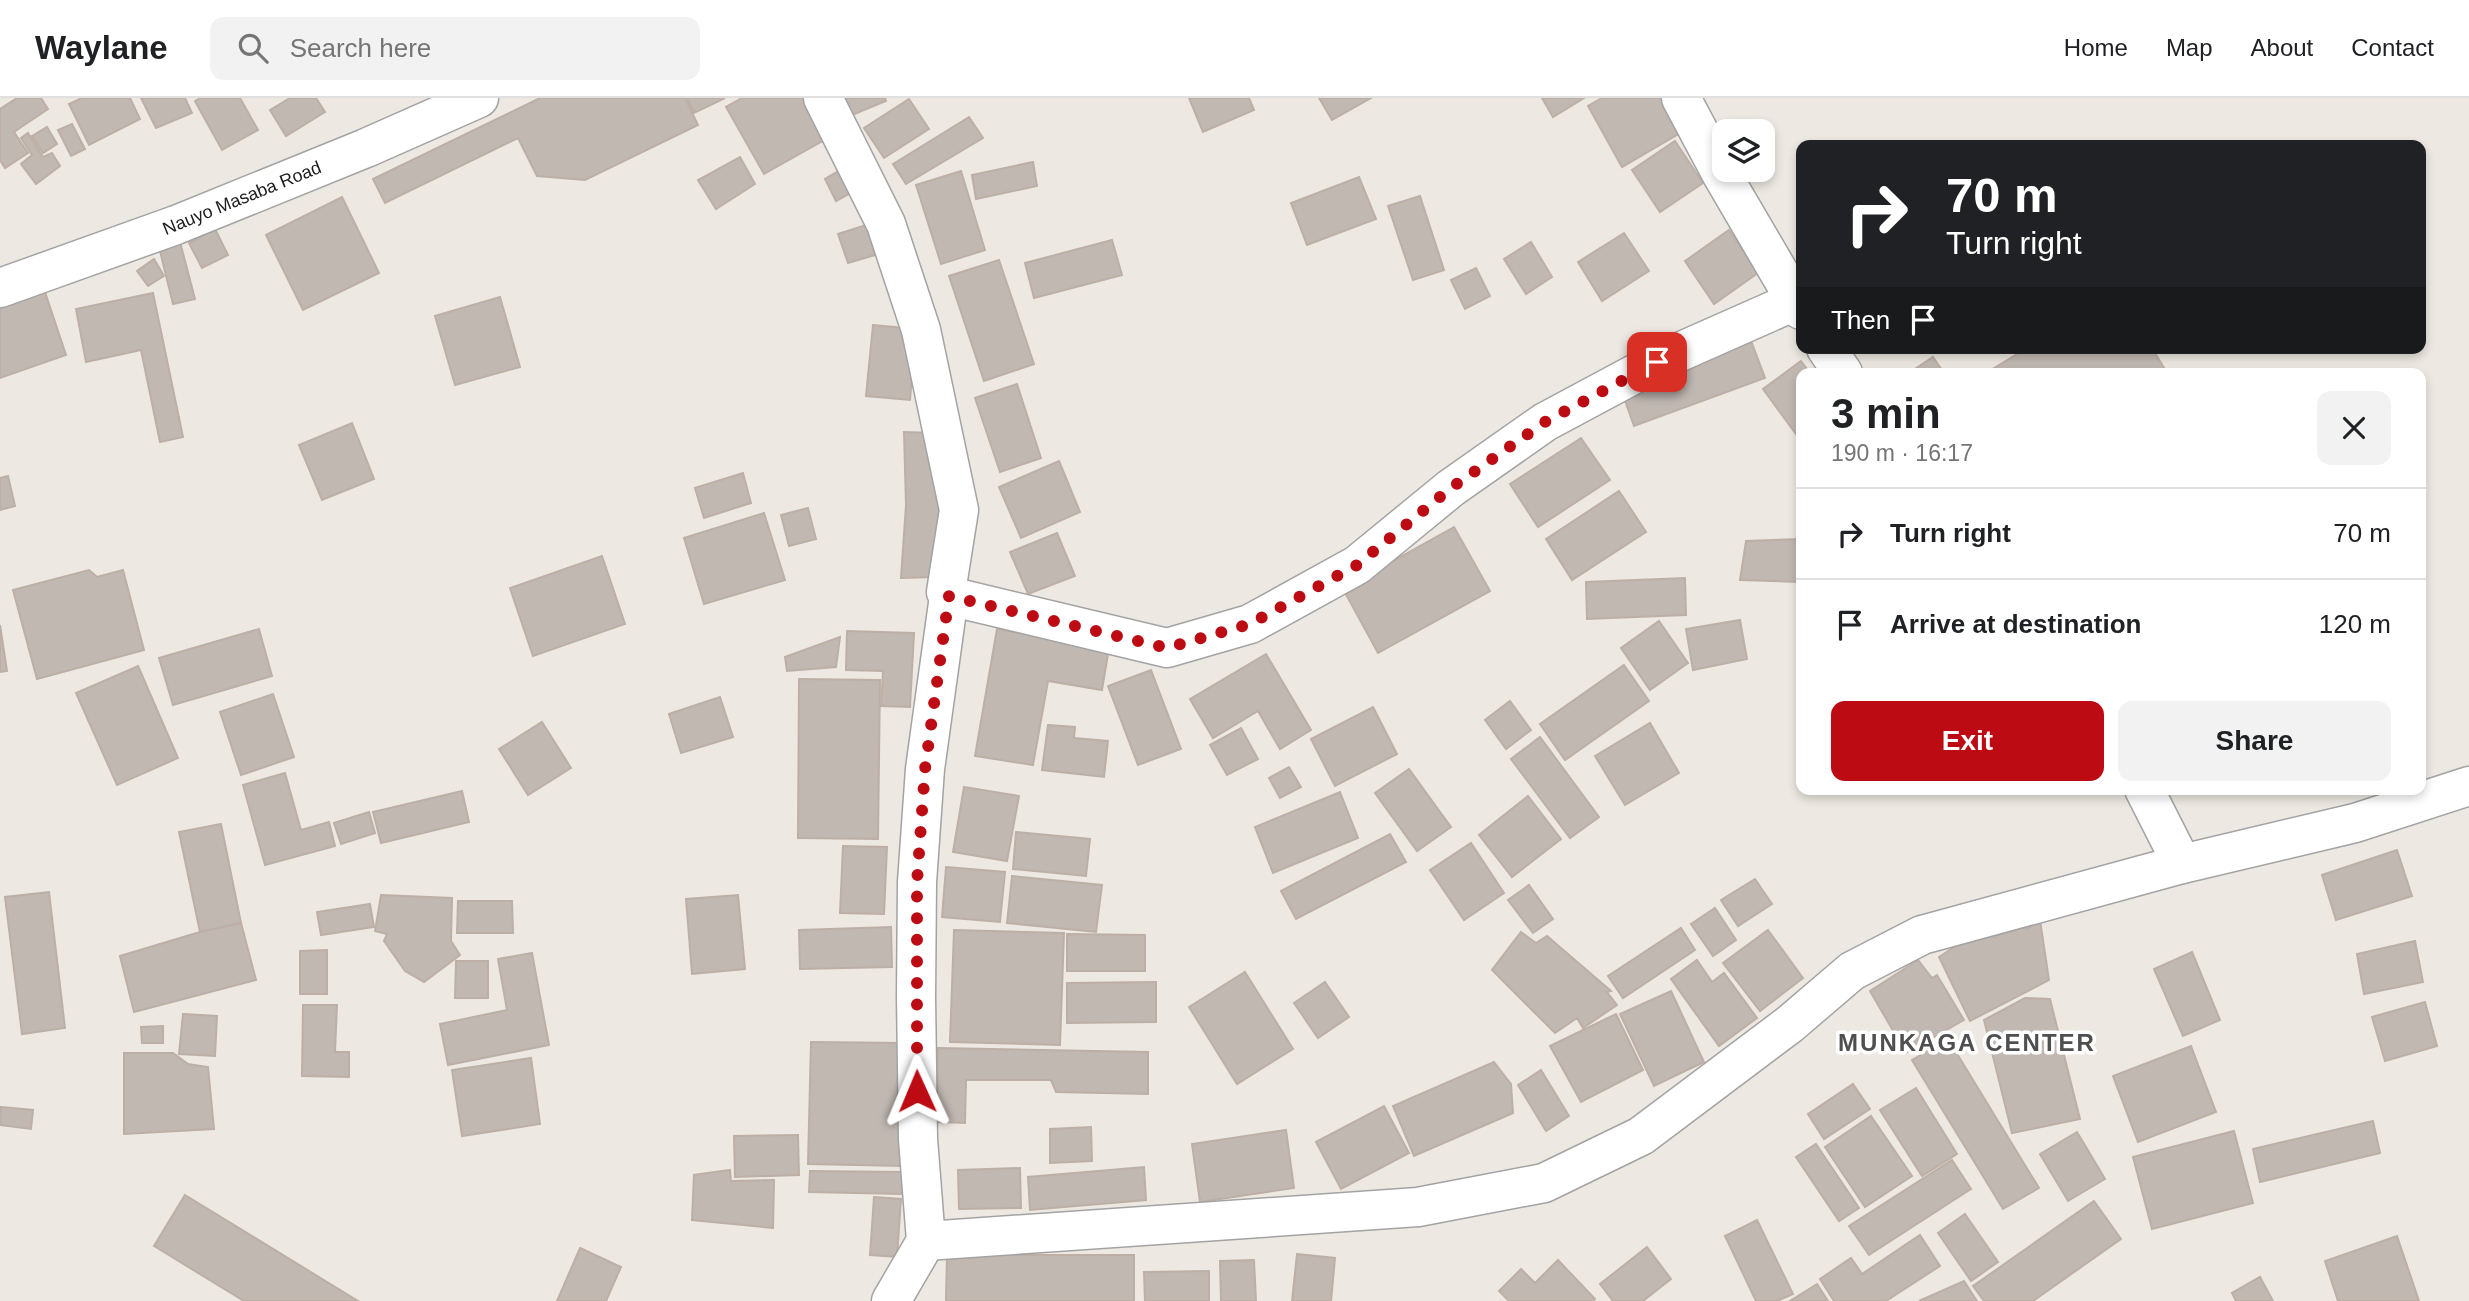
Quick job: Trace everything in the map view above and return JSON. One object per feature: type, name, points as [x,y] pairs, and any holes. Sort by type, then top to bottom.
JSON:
[{"type":"street","name":"Nauyo Masaba Road","points":[[0,288],[176,225],[366,148],[479,98]]},
{"type":"street","points":[[823,98],[886,224],[920,330],[959,510],[946,592],[949,596],[925,769],[917,882],[918,1139],[926,1241],[891,1301]]},
{"type":"street","points":[[1681,98],[1796,302]]},
{"type":"street","points":[[949,596],[1167,648],[1250,624],[1357,565],[1451,488],[1545,422],[1657,362],[1796,307]]},
{"type":"street","points":[[926,1241],[1418,1207],[1544,1183],[1641,1136],[1790,1024],[1852,971],[1922,935],[2182,864],[2355,823],[2469,786]]},
{"type":"street","points":[[2147,795],[2182,864]]},
{"type":"building","points":[[17,98],[41,98],[48,109],[14,132],[28,153],[5,168],[0,160],[0,109]]},
{"type":"building","points":[[82,98],[130,98],[140,119],[89,145],[69,104]]},
{"type":"building","points":[[141,98],[185,98],[192,113],[156,128]]},
{"type":"building","points":[[200,98],[240,98],[258,130],[222,150],[195,101]]},
{"type":"building","points":[[290,98],[316,98],[325,112],[286,136],[270,110]]},
{"type":"building","points":[[540,98],[685,98],[698,125],[585,180],[537,176],[518,138],[385,203],[373,179]]},
{"type":"building","points":[[687,98],[725,98],[694,113]]},
{"type":"building","points":[[742,98],[812,98],[833,135],[764,174],[726,107]]},
{"type":"building","points":[[837,98],[885,98],[886,101],[845,118]]},
{"type":"building","points":[[1189,98],[1249,98],[1254,110],[1203,132]]},
{"type":"building","points":[[1319,98],[1371,98],[1332,120]]},
{"type":"building","points":[[1542,98],[1584,98],[1553,117]]},
{"type":"building","points":[[1602,98],[1662,98],[1682,132],[1622,167],[1588,106]]},
{"type":"building","points":[[909,99],[929,129],[884,158],[864,128]]},
{"type":"building","points":[[969,117],[983,138],[906,184],[893,164]]},
{"type":"building","points":[[72,124],[85,149],[71,156],[58,130]]},
{"type":"building","points":[[47,127],[57,144],[43,153],[32,136]]},
{"type":"building","points":[[28,133],[43,157],[52,153],[60,166],[36,184],[21,164],[32,155],[21,138]]},
{"type":"building","points":[[1675,141],[1703,183],[1660,212],[1632,170]]},
{"type":"building","points":[[740,157],[755,184],[716,209],[698,180]]},
{"type":"building","points":[[1033,162],[1037,186],[976,199],[972,175]]},
{"type":"building","points":[[842,169],[854,191],[836,201],[825,179]]},
{"type":"building","points":[[961,171],[985,250],[941,264],[916,185]]},
{"type":"building","points":[[1359,177],[1376,219],[1307,245],[1291,203]]},
{"type":"building","points":[[1420,196],[1444,270],[1413,280],[1388,206]]},
{"type":"building","points":[[342,197],[379,273],[303,310],[266,235]]},
{"type":"building","points":[[866,225],[875,255],[848,263],[838,234]]},
{"type":"building","points":[[215,229],[228,255],[202,268],[189,243]]},
{"type":"building","points":[[1729,230],[1758,273],[1714,304],[1685,261]]},
{"type":"building","points":[[1624,233],[1649,271],[1602,301],[1578,262]]},
{"type":"building","points":[[1112,240],[1122,275],[1034,298],[1025,263]]},
{"type":"building","points":[[180,242],[195,299],[173,304],[159,247]]},
{"type":"building","points":[[1531,242],[1552,277],[1526,294],[1504,259]]},
{"type":"building","points":[[154,259],[164,276],[148,286],[137,271]]},
{"type":"building","points":[[999,260],[1034,364],[984,381],[949,276]]},
{"type":"building","points":[[1476,268],[1490,296],[1465,309],[1451,280]]},
{"type":"building","points":[[45,292],[66,355],[0,378],[0,307]]},
{"type":"building","points":[[153,293],[183,437],[160,442],[141,350],[86,362],[76,309]]},
{"type":"building","points":[[500,297],[520,367],[455,385],[435,316]]},
{"type":"building","points":[[873,325],[916,329],[910,400],[866,396]]},
{"type":"building","points":[[1750,338],[1765,378],[1634,426],[1620,386]]},
{"type":"building","points":[[2017,354],[2156,354],[2164,368],[1994,368]]},
{"type":"building","points":[[1933,357],[1941,368],[1916,368]]},
{"type":"building","points":[[1801,361],[1806,368],[1796,368],[1796,434],[1763,389]]},
{"type":"building","points":[[1017,384],[1041,458],[1000,472],[975,398]]},
{"type":"building","points":[[352,423],[374,479],[322,500],[299,445]]},
{"type":"building","points":[[904,432],[934,433],[946,504],[936,577],[901,578],[906,505]]},
{"type":"building","points":[[1581,438],[1610,480],[1538,527],[1510,484]]},
{"type":"building","points":[[1059,461],[1080,512],[1021,538],[999,487]]},
{"type":"building","points":[[743,473],[751,503],[704,518],[695,488]]},
{"type":"building","points":[[8,476],[15,506],[0,510],[0,478]]},
{"type":"building","points":[[1619,491],[1646,532],[1572,580],[1546,539]]},
{"type":"building","points":[[808,508],[816,539],[789,546],[781,515]]},
{"type":"building","points":[[764,513],[785,580],[704,604],[684,538]]},
{"type":"building","points":[[1454,527],[1490,591],[1378,653],[1343,589]]},
{"type":"building","points":[[1057,533],[1075,576],[1028,594],[1010,552]]},
{"type":"building","points":[[1796,539],[1796,582],[1740,580],[1746,541]]},
{"type":"building","points":[[602,556],[625,624],[533,656],[510,588]]},
{"type":"building","points":[[89,570],[97,577],[123,570],[144,650],[37,679],[13,590]]},
{"type":"building","points":[[1685,578],[1686,615],[1587,619],[1586,582]]},
{"type":"building","points":[[1740,620],[1747,659],[1693,670],[1686,629]]},
{"type":"building","points":[[1659,621],[1688,663],[1650,690],[1621,648]]},
{"type":"building","points":[[0,625],[7,671],[0,672]]},
{"type":"building","points":[[259,629],[272,676],[173,705],[159,658]]},
{"type":"building","points":[[997,629],[1109,648],[1102,690],[1048,681],[1033,765],[975,756]]},
{"type":"building","points":[[847,631],[914,633],[910,707],[881,706],[883,671],[846,670]]},
{"type":"building","points":[[840,637],[836,667],[787,671],[785,657]]},
{"type":"building","points":[[1266,654],[1311,730],[1280,749],[1258,711],[1213,738],[1190,699]]},
{"type":"building","points":[[1624,665],[1649,701],[1565,760],[1540,724]]},
{"type":"building","points":[[138,666],[178,758],[117,785],[76,693]]},
{"type":"building","points":[[1151,670],[1181,749],[1138,765],[1108,686]]},
{"type":"building","points":[[799,679],[880,680],[878,839],[798,838]]},
{"type":"building","points":[[273,694],[294,757],[241,775],[220,712]]},
{"type":"building","points":[[720,697],[733,737],[681,753],[669,714]]},
{"type":"building","points":[[1510,701],[1531,730],[1506,749],[1485,720]]},
{"type":"building","points":[[1373,707],[1397,754],[1335,786],[1311,739]]},
{"type":"building","points":[[542,722],[571,768],[528,795],[499,749]]},
{"type":"building","points":[[1650,723],[1679,773],[1625,805],[1595,756]]},
{"type":"building","points":[[1048,725],[1075,727],[1074,738],[1108,741],[1104,777],[1042,770]]},
{"type":"building","points":[[1241,728],[1258,759],[1227,775],[1210,745]]},
{"type":"building","points":[[1540,737],[1599,817],[1570,838],[1511,759]]},
{"type":"building","points":[[1289,767],[1301,787],[1280,798],[1269,778]]},
{"type":"building","points":[[1409,769],[1451,827],[1417,851],[1375,793]]},
{"type":"building","points":[[285,773],[301,830],[329,822],[335,846],[265,865],[243,785]]},
{"type":"building","points":[[964,787],[1019,796],[1007,861],[953,852]]},
{"type":"building","points":[[462,791],[469,822],[381,843],[373,812]]},
{"type":"building","points":[[1340,792],[1358,838],[1273,873],[1255,827]]},
{"type":"building","points":[[1528,796],[1561,839],[1512,877],[1479,835]]},
{"type":"building","points":[[369,812],[375,833],[341,844],[334,823]]},
{"type":"building","points":[[221,824],[241,923],[200,932],[179,832]]},
{"type":"building","points":[[1016,832],[1090,839],[1086,876],[1013,869]]},
{"type":"building","points":[[1390,834],[1406,862],[1296,919],[1281,891]]},
{"type":"building","points":[[1471,843],[1504,893],[1464,920],[1430,870]]},
{"type":"building","points":[[843,846],[887,847],[884,914],[840,913]]},
{"type":"building","points":[[2397,850],[2412,896],[2336,920],[2322,875]]},
{"type":"building","points":[[946,867],[1005,872],[1000,922],[942,917]]},
{"type":"building","points":[[1012,876],[1102,885],[1096,932],[1007,923]]},
{"type":"building","points":[[1755,879],[1772,904],[1738,926],[1721,900]]},
{"type":"building","points":[[1529,885],[1553,919],[1533,933],[1508,900]]},
{"type":"building","points":[[49,892],[65,1028],[22,1034],[5,897]]},
{"type":"building","points":[[381,895],[452,898],[451,941],[460,955],[424,982],[405,971],[384,941],[387,934],[375,931]]},
{"type":"building","points":[[738,895],[745,969],[692,974],[686,899]]},
{"type":"building","points":[[458,901],[512,901],[513,933],[457,933]]},
{"type":"building","points":[[370,904],[374,927],[321,935],[317,912]]},
{"type":"building","points":[[1715,908],[1736,940],[1713,956],[1691,924]]},
{"type":"building","points":[[2017,919],[2027,929],[2040,920],[2049,980],[1970,1021],[1939,957],[1984,927],[1995,938]]},
{"type":"building","points":[[241,923],[256,980],[134,1012],[120,956],[200,932]]},
{"type":"building","points":[[891,927],[892,967],[800,969],[799,930]]},
{"type":"building","points":[[1681,928],[1695,950],[1623,998],[1608,976]]},
{"type":"building","points":[[954,930],[1064,933],[1060,1045],[950,1042]]},
{"type":"building","points":[[1768,930],[1803,978],[1760,1011],[1723,963]]},
{"type":"building","points":[[1521,932],[1536,943],[1547,936],[1611,991],[1607,992],[1617,1005],[1583,1028],[1577,1018],[1555,1033],[1492,970]]},
{"type":"building","points":[[1067,934],[1145,935],[1145,971],[1067,971]]},
{"type":"building","points":[[2415,941],[2423,982],[2364,994],[2357,954]]},
{"type":"building","points":[[327,950],[327,994],[300,994],[300,951]]},
{"type":"building","points":[[2192,952],[2220,1020],[2183,1036],[2154,969]]},
{"type":"building","points":[[532,953],[549,1045],[448,1065],[440,1024],[507,1010],[498,959]]},
{"type":"building","points":[[1697,960],[1712,982],[1724,973],[1757,1018],[1719,1046],[1671,979]]},
{"type":"building","points":[[1918,960],[1932,978],[1937,975],[1964,1020],[1906,1053],[1870,991]]},
{"type":"building","points":[[456,961],[488,961],[488,998],[455,998]]},
{"type":"building","points":[[1245,972],[1293,1049],[1237,1084],[1189,1007]]},
{"type":"building","points":[[1156,982],[1156,1022],[1067,1023],[1067,983]]},
{"type":"building","points":[[1325,982],[1349,1017],[1318,1038],[1294,1003]]},
{"type":"building","points":[[1671,991],[1704,1062],[1654,1086],[1620,1014]]},
{"type":"building","points":[[2025,998],[2050,999],[2080,1119],[2012,1133],[1984,1020]]},
{"type":"building","points":[[2425,1002],[2437,1046],[2385,1061],[2372,1017]]},
{"type":"building","points":[[303,1005],[337,1005],[335,1052],[349,1052],[349,1077],[302,1076]]},
{"type":"building","points":[[183,1014],[217,1016],[215,1056],[179,1054]]},
{"type":"building","points":[[1616,1014],[1643,1070],[1581,1102],[1550,1046]]},
{"type":"building","points":[[163,1026],[163,1043],[142,1043],[141,1027]]},
{"type":"building","points":[[1948,1039],[2039,1188],[2003,1209],[1912,1060]]},
{"type":"building","points":[[811,1042],[905,1043],[902,1166],[808,1164]]},
{"type":"building","points":[[2191,1046],[2216,1112],[2138,1142],[2113,1076]]},
{"type":"building","points":[[938,1048],[1148,1052],[1148,1094],[1056,1092],[1051,1080],[966,1080],[965,1123],[937,1122]]},
{"type":"building","points":[[124,1053],[173,1053],[188,1064],[208,1067],[214,1129],[124,1134]]},
{"type":"building","points":[[531,1058],[540,1124],[462,1136],[452,1070]]},
{"type":"building","points":[[1494,1062],[1511,1084],[1513,1113],[1414,1156],[1393,1106]]},
{"type":"building","points":[[1541,1070],[1569,1116],[1546,1131],[1518,1085]]},
{"type":"building","points":[[1853,1084],[1870,1109],[1824,1139],[1808,1114]]},
{"type":"building","points":[[1916,1088],[1957,1154],[1922,1176],[1880,1110]]},
{"type":"building","points":[[1384,1106],[1409,1153],[1341,1189],[1316,1142]]},
{"type":"building","points":[[1,1107],[33,1110],[31,1129],[0,1125]]},
{"type":"building","points":[[1871,1116],[1912,1176],[1865,1207],[1825,1147]]},
{"type":"building","points":[[2373,1121],[2380,1153],[2260,1182],[2253,1149]]},
{"type":"building","points":[[1091,1127],[1092,1161],[1050,1163],[1050,1129]]},
{"type":"building","points":[[1286,1130],[1294,1188],[1200,1202],[1192,1144]]},
{"type":"building","points":[[2234,1131],[2253,1203],[2152,1229],[2133,1157]]},
{"type":"building","points":[[2077,1132],[2105,1179],[2068,1201],[2040,1154]]},
{"type":"building","points":[[798,1135],[799,1175],[735,1177],[734,1136]]},
{"type":"building","points":[[1816,1144],[1859,1208],[1839,1221],[1796,1157]]},
{"type":"building","points":[[1952,1160],[1971,1189],[1869,1255],[1849,1226]]},
{"type":"building","points":[[1144,1167],[1146,1200],[1030,1210],[1028,1177]]},
{"type":"building","points":[[1020,1168],[1021,1208],[959,1209],[958,1170]]},
{"type":"building","points":[[730,1170],[731,1181],[774,1180],[773,1228],[692,1220],[694,1175]]},
{"type":"building","points":[[810,1171],[903,1172],[902,1194],[809,1192]]},
{"type":"building","points":[[185,1195],[358,1301],[244,1301],[154,1246]]},
{"type":"building","points":[[874,1197],[901,1199],[897,1257],[870,1255]]},
{"type":"building","points":[[2094,1201],[2121,1239],[2033,1301],[1984,1301],[1973,1286]]},
{"type":"building","points":[[1965,1214],[1998,1262],[1971,1281],[1938,1233]]},
{"type":"building","points":[[1757,1220],[1793,1294],[1777,1301],[1756,1301],[1725,1236]]},
{"type":"building","points":[[1920,1235],[1940,1266],[1886,1301],[1834,1301],[1820,1279],[1851,1258],[1862,1274]]},
{"type":"building","points":[[2397,1236],[2419,1301],[2338,1301],[2325,1261]]},
{"type":"building","points":[[1647,1247],[1671,1279],[1643,1301],[1613,1301],[1600,1284]]},
{"type":"building","points":[[580,1248],[621,1267],[606,1301],[557,1301]]},
{"type":"building","points":[[1297,1254],[1335,1258],[1331,1301],[1292,1301]]},
{"type":"building","points":[[947,1255],[1134,1255],[1134,1301],[946,1301]]},
{"type":"building","points":[[1254,1260],[1256,1301],[1221,1301],[1220,1261]]},
{"type":"building","points":[[1558,1260],[1595,1299],[1593,1301],[1509,1301],[1499,1291],[1521,1269],[1535,1283]]},
{"type":"building","points":[[1209,1271],[1209,1301],[1145,1301],[1144,1272]]},
{"type":"building","points":[[2260,1277],[2273,1301],[2236,1301],[2232,1293]]},
{"type":"building","points":[[1964,1281],[1977,1301],[1919,1301]]},
{"type":"building","points":[[1817,1284],[1828,1301],[1790,1301]]},
{"type":"district","name":"MUNKAGA CENTER","points":[[1967,1042]]},
{"type":"route","points":[[917,1091],[917,882],[925,769],[949,596],[1167,648],[1250,624],[1357,565],[1451,488],[1545,422],[1657,362]]}]
